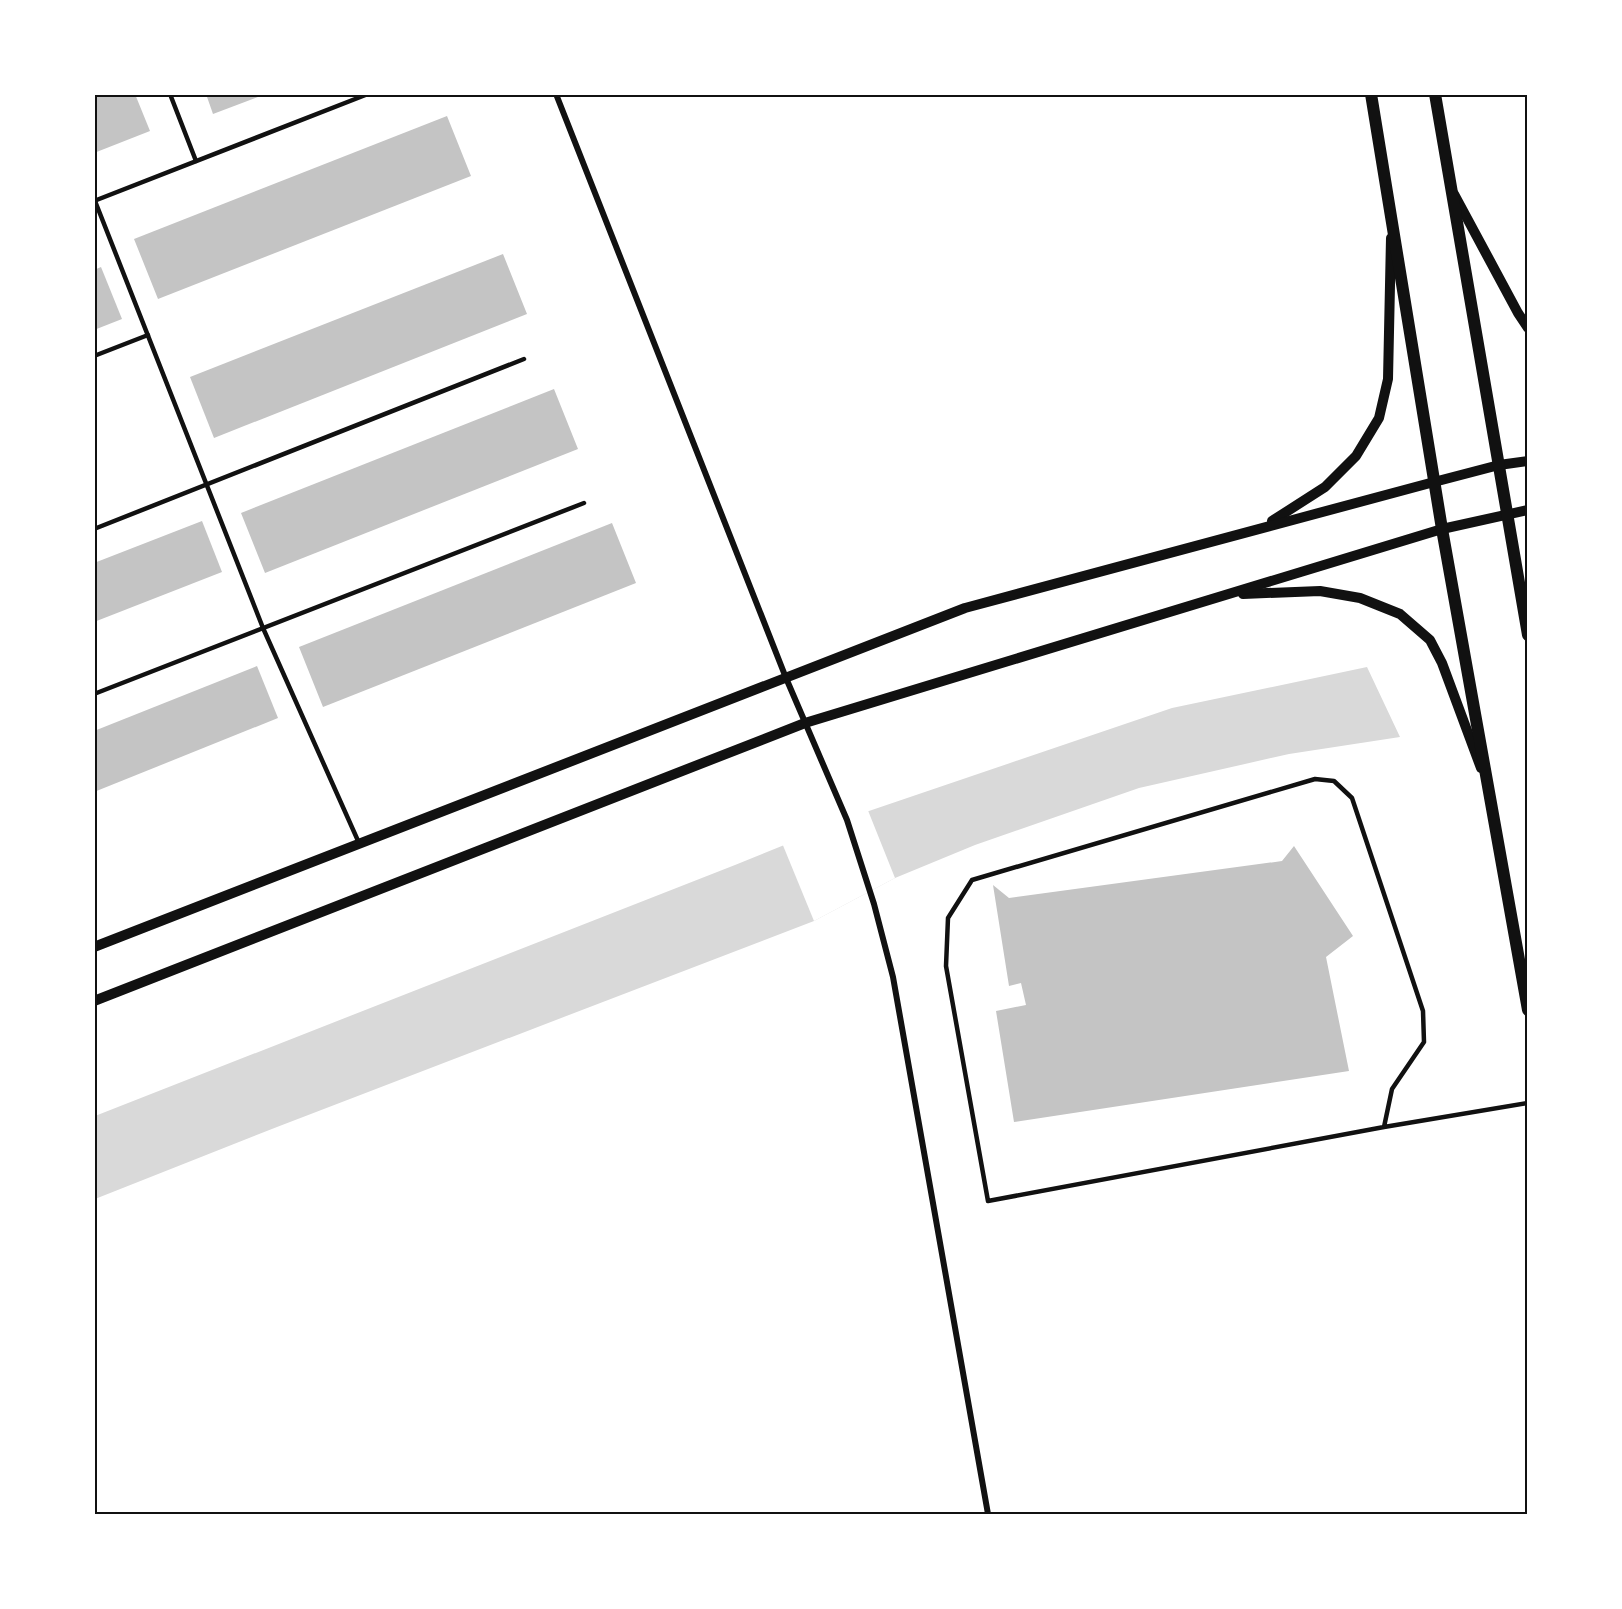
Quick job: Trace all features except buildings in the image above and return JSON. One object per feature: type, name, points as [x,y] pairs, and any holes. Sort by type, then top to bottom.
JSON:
[{"type":"main road","points":[[1371,94],[1442,529],[1527,1010]]},
{"type":"main road","points":[[1435,94],[1527,635]]},
{"type":"street","points":[[556,94],[786,678],[847,820],[874,904],[893,977],[988,1515]]},
{"type":"street","points":[[1452,191],[1527,328]]},
{"type":"street","points":[[1262,527],[1325,487],[1356,456],[1379,418],[1388,380],[1391,220]]},
{"type":"street","points":[[94,947],[965,608],[1434,482],[1499,465],[1527,461]]},
{"type":"street","points":[[94,1001],[805,723],[1442,529],[1527,510]]},
{"type":"street","points":[[1228,595],[1320,591],[1360,598],[1400,614],[1430,640],[1442,663],[1488,787]]},
{"type":"lane","points":[[170,94],[196,161]]},
{"type":"lane","points":[[360,845],[263,628],[95,201],[368,94]]},
{"type":"lane","points":[[94,356],[148,335]]},
{"type":"lane","points":[[94,529],[524,359]]},
{"type":"lane","points":[[94,694],[584,503]]},
{"type":"lane","points":[[1384,1127],[1392,1089],[1424,1042],[1423,1011],[1353,798],[1334,782],[1315,779],[972,880],[948,918],[945,966],[988,1201],[1384,1127],[1527,1103]]},
{"type":"shaded area","points":[[1367,667],[1400,737],[1289,754],[1139,788],[975,845],[895,878],[814,921],[95,1199],[95,1116],[866,812],[1172,708]]},
{"type":"pier","points":[[867,808],[895,878],[814,921],[782,843]]}]
